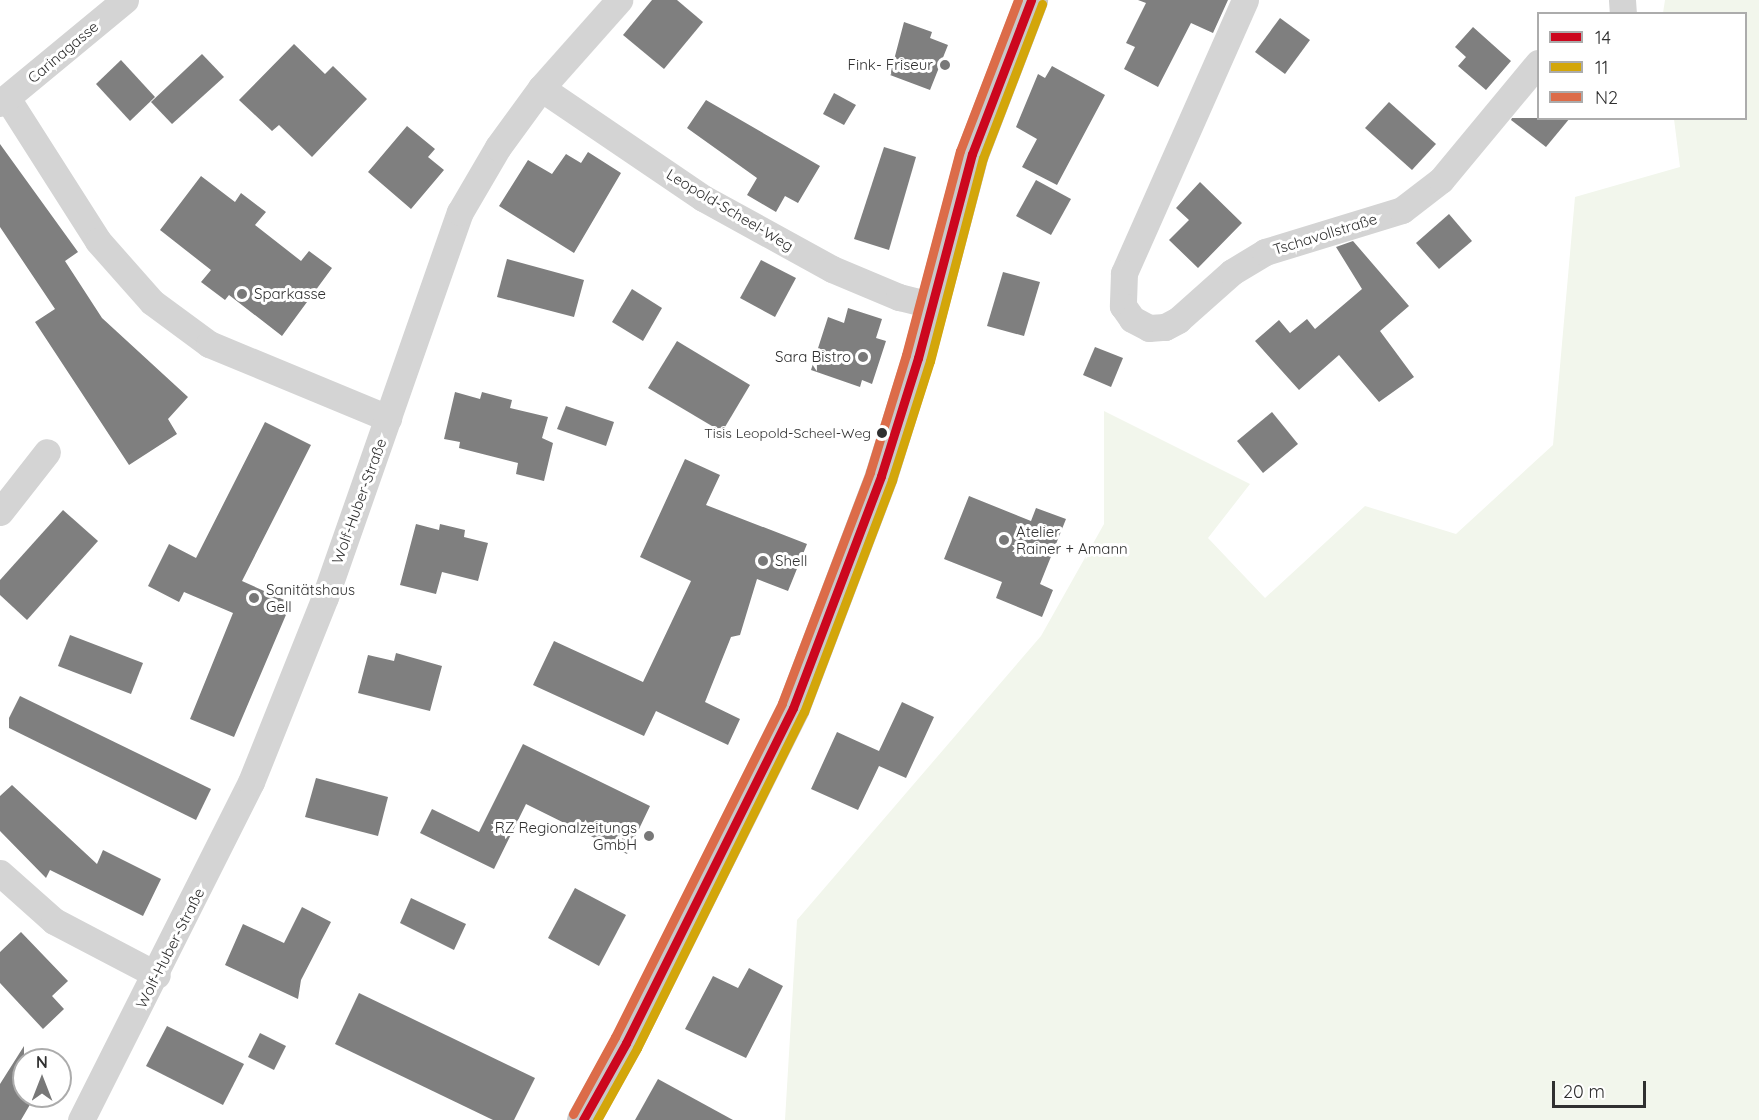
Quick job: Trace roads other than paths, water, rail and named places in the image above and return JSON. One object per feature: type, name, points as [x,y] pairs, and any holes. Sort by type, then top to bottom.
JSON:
[{"type":"main road","points":[[583,1120],[626,1042],[793,708],[881,476],[932,305],[972,154],[1031,0]]},
{"type":"street","name":"Carinagasse","points":[[4,100],[125,0]]},
{"type":"street","name":"Wolf-Huber-Straße","points":[[81,1120],[157,975],[251,782],[325,597],[460,212],[498,147],[541,88],[619,0]]},
{"type":"street","name":"Tschavollstraße","points":[[1245,0],[1124,273],[1123,306],[1132,320],[1149,328],[1165,327],[1178,320],[1232,272],[1265,252],[1402,210],[1441,180],[1537,65]]},
{"type":"street","name":"Leopold-Scheel-Weg","points":[[541,88],[703,198],[822,264],[899,297],[932,305]]},
{"type":"street","points":[[4,100],[98,241],[152,302],[209,344],[388,418]]},
{"type":"street","points":[[0,512],[47,452]]},
{"type":"street","points":[[0,873],[54,921],[157,975]]},
{"type":"place","name":"Fink- Friseur","points":[[945,65]]},
{"type":"place","name":"Sparkasse","points":[[242,294]]},
{"type":"place","name":"Sara Bistro","points":[[863,357]]},
{"type":"place","name":"Tisis Leopold-Scheel-Weg","points":[[882,433]]},
{"type":"place","name":"Atelier Rainer + Amann","points":[[1004,540]]},
{"type":"place","name":"Shell","points":[[763,561]]},
{"type":"place","name":"Sanitätshaus Gell","points":[[254,598]]},
{"type":"place","name":"RZ Regionalzeitungs GmbH","points":[[649,836]]}]
